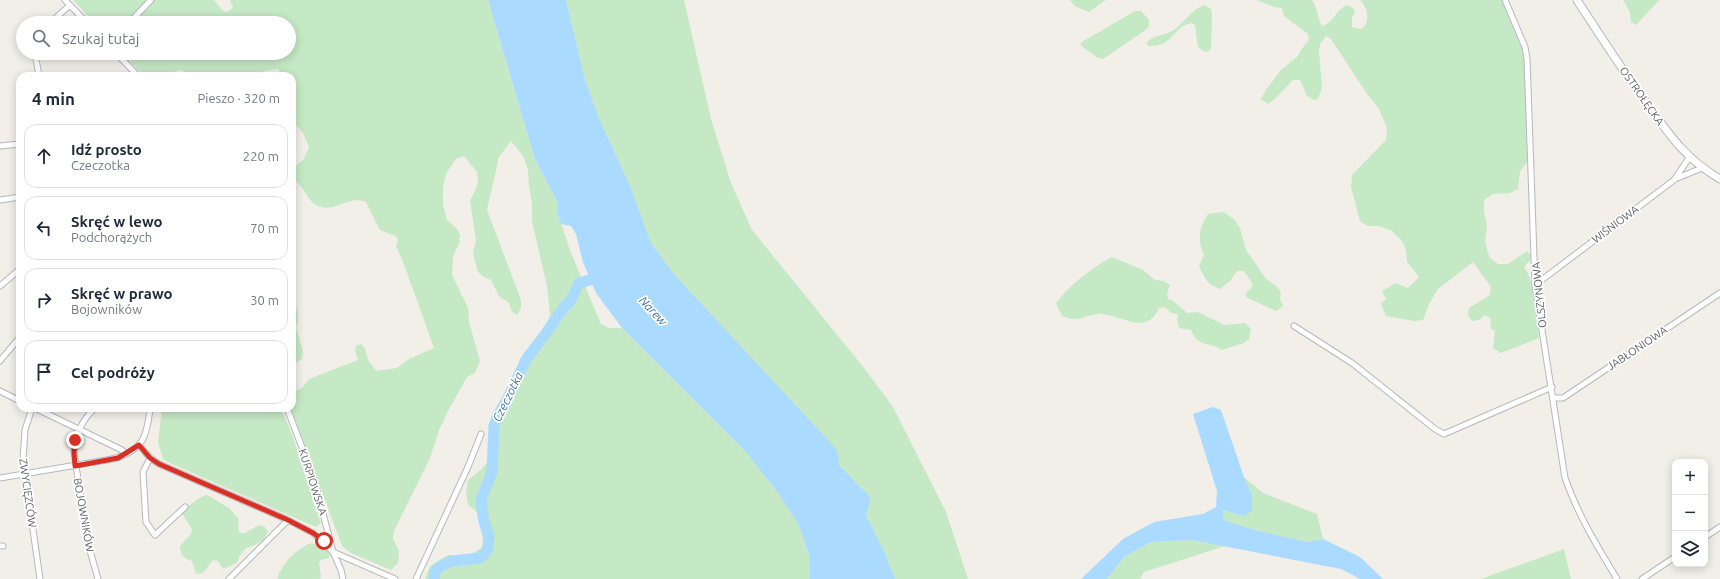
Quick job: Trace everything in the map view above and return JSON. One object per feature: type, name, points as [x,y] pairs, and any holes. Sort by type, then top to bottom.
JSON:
[{"type":"street","points":[[65,0],[80,16]]},
{"type":"street","points":[[136,16],[151,0]]},
{"type":"street","name":"OLSZYNOWA","points":[[1505,0],[1525,47],[1528,59],[1535,285],[1566,478],[1573,500],[1586,527],[1617,579]]},
{"type":"street","name":"OSTROŁĘCKA","points":[[1576,0],[1666,130],[1689,158],[1720,180]]},
{"type":"street","points":[[58,16],[70,5]]},
{"type":"street","points":[[36,60],[38,72]]},
{"type":"street","points":[[123,60],[134,72]]},
{"type":"street","points":[[0,146],[16,144]]},
{"type":"street","name":"WIŚNIOWA","points":[[1535,285],[1674,180],[1689,158]]},
{"type":"street","points":[[1674,180],[1702,168]]},
{"type":"street","points":[[0,200],[16,198]]},
{"type":"street","points":[[0,286],[16,272]]},
{"type":"street","name":"JABŁONIOWA","points":[[1553,398],[1563,398],[1720,293]]},
{"type":"street","points":[[1294,326],[1352,363],[1435,429],[1444,434],[1552,387]]},
{"type":"street","points":[[0,361],[16,342]]},
{"type":"street","points":[[0,391],[16,399]]},
{"type":"street","name":"ZWYCIĘZCÓW","points":[[33,412],[24,437],[23,459],[40,579]]},
{"type":"street","points":[[43,412],[122,450],[126,454]]},
{"type":"street","name":"BOJOWNIKÓW","points":[[91,412],[79,429],[74,446],[75,466],[87,540],[98,579]]},
{"type":"street","points":[[0,478],[112,459],[126,454],[139,445],[148,430],[150,412]]},
{"type":"street","name":"KURPIOWSKA","points":[[289,412],[314,479],[333,552],[341,570],[343,579]]},
{"type":"street","points":[[416,579],[468,467],[481,434]]},
{"type":"street","points":[[139,445],[150,458],[159,464],[288,520],[313,533],[333,552],[395,579]]},
{"type":"street","points":[[150,458],[143,472],[146,522],[155,535],[185,506]]},
{"type":"street","points":[[228,579],[288,520]]},
{"type":"street","points":[[1708,535],[1720,527]]},
{"type":"street","points":[[1642,579],[1672,559]]},
{"type":"green space","points":[[73,0],[148,0],[132,16],[88,16]]},
{"type":"green space","points":[[155,0],[214,0],[224,12],[229,11],[233,7],[230,0],[488,0],[535,159],[558,203],[557,212],[571,253],[601,324],[609,328],[622,328],[746,452],[778,493],[799,525],[809,555],[810,579],[425,579],[430,566],[448,555],[469,555],[482,548],[482,534],[477,512],[468,505],[466,492],[468,480],[482,469],[489,460],[491,421],[518,373],[520,360],[545,327],[550,315],[547,286],[532,221],[532,204],[528,170],[523,156],[511,141],[499,157],[487,210],[521,300],[521,308],[517,315],[512,312],[509,303],[499,296],[491,280],[478,272],[473,253],[476,240],[470,201],[478,184],[477,172],[464,156],[456,159],[447,172],[443,186],[443,205],[447,220],[457,229],[460,235],[459,244],[453,256],[452,275],[468,308],[469,322],[480,361],[475,373],[467,377],[449,409],[439,430],[430,458],[394,531],[393,539],[399,551],[398,563],[391,570],[351,553],[342,546],[292,412],[296,412],[296,391],[301,389],[309,379],[358,360],[355,350],[356,346],[361,344],[365,348],[368,360],[376,371],[397,368],[409,359],[434,348],[402,259],[396,247],[398,240],[396,236],[380,230],[366,202],[360,200],[353,201],[324,208],[318,206],[310,200],[303,188],[296,182],[296,166],[303,160],[309,147],[303,133],[296,126],[296,72],[280,72],[278,69],[260,72],[184,72],[182,70],[174,72],[141,72],[128,60],[296,60],[296,16],[138,16]]},
{"type":"green space","points":[[566,0],[684,0],[711,119],[731,183],[752,230],[864,368],[893,407],[946,512],[968,579],[895,579],[885,553],[866,515],[869,505],[861,487],[840,466],[836,450],[674,274],[651,243],[631,188],[598,116],[585,79]]},
{"type":"green space","points":[[1070,0],[1106,0],[1089,12],[1075,6]]},
{"type":"green space","points":[[1257,0],[1312,0],[1316,7],[1322,26],[1330,22],[1343,7],[1347,5],[1353,8],[1355,12],[1352,18],[1352,27],[1361,29],[1366,23],[1367,15],[1365,7],[1360,0],[1502,0],[1523,48],[1525,59],[1528,161],[1520,171],[1518,189],[1510,193],[1493,194],[1484,200],[1484,212],[1487,226],[1485,241],[1490,258],[1498,264],[1508,264],[1527,251],[1531,256],[1530,261],[1524,268],[1528,273],[1533,290],[1539,338],[1501,353],[1493,348],[1495,331],[1491,329],[1490,318],[1485,315],[1479,320],[1472,321],[1468,315],[1469,308],[1490,295],[1491,287],[1473,262],[1438,289],[1429,304],[1423,320],[1414,321],[1386,316],[1381,304],[1386,299],[1382,291],[1396,283],[1408,288],[1419,277],[1407,262],[1406,250],[1402,241],[1392,231],[1379,226],[1368,226],[1360,221],[1351,187],[1352,175],[1386,140],[1387,128],[1379,109],[1367,94],[1331,39],[1326,36],[1320,44],[1319,52],[1322,87],[1318,99],[1314,100],[1307,96],[1300,80],[1293,80],[1276,98],[1268,104],[1261,99],[1281,70],[1298,56],[1309,40],[1308,34],[1284,16],[1282,8],[1274,7]]},
{"type":"green space","points":[[1623,0],[1659,0],[1636,25],[1631,22],[1630,12]]},
{"type":"green space","points":[[1204,5],[1210,8],[1212,12],[1211,48],[1208,52],[1203,51],[1198,47],[1195,25],[1191,23],[1180,28],[1163,43],[1148,46],[1147,42],[1172,31],[1190,14]]},
{"type":"green space","points":[[1135,11],[1141,11],[1149,20],[1147,29],[1103,59],[1098,58],[1080,45],[1082,42]]},
{"type":"green space","points":[[1223,212],[1234,219],[1240,228],[1246,250],[1267,280],[1276,286],[1281,292],[1280,299],[1283,306],[1276,311],[1246,297],[1246,293],[1252,287],[1252,283],[1244,271],[1237,271],[1230,281],[1220,289],[1209,283],[1203,274],[1199,266],[1204,255],[1200,244],[1201,229],[1208,214]]},
{"type":"green space","points":[[1112,257],[1143,270],[1155,280],[1163,281],[1170,285],[1167,293],[1168,299],[1173,301],[1187,313],[1198,312],[1224,325],[1245,323],[1251,329],[1249,339],[1244,343],[1222,350],[1200,342],[1191,330],[1179,328],[1177,319],[1178,314],[1171,313],[1165,307],[1159,308],[1154,316],[1148,321],[1141,323],[1102,314],[1095,314],[1075,319],[1062,316],[1056,303],[1068,289],[1082,277],[1096,266]]},
{"type":"green space","points":[[296,308],[298,320],[296,327]]},
{"type":"green space","points":[[296,327],[303,351],[302,359],[296,363]]},
{"type":"green space","points":[[162,412],[283,412],[292,434],[321,523],[316,527],[172,464],[163,459],[158,442]]},
{"type":"green space","points":[[1244,477],[1263,493],[1317,514],[1323,539],[1308,542],[1255,530],[1223,520],[1222,510],[1243,516],[1252,494]]},
{"type":"green space","points":[[207,495],[229,508],[238,518],[239,533],[245,533],[259,525],[265,527],[268,532],[263,540],[246,548],[240,555],[237,563],[223,569],[218,561],[213,560],[203,573],[196,574],[192,561],[187,559],[181,551],[180,546],[191,534],[192,529],[182,514],[183,509],[201,497]]},
{"type":"green space","points":[[1192,540],[1225,546],[1144,572],[1140,579],[1107,579],[1124,557],[1151,542]]},
{"type":"green space","points":[[311,543],[323,547],[330,554],[329,558],[321,560],[319,563],[321,577],[319,579],[277,579],[290,557]]},
{"type":"green space","points":[[1564,549],[1571,579],[1481,579]]},
{"type":"water","name":"Narew","points":[[488,0],[566,0],[585,79],[598,116],[631,188],[651,243],[674,274],[837,450],[840,466],[870,497],[866,515],[885,553],[895,579],[810,579],[809,555],[799,525],[778,493],[746,452],[622,328],[596,293],[583,262],[576,234],[571,226],[561,224],[557,212],[558,203],[535,159]]},
{"type":"water","points":[[1213,407],[1221,410],[1244,477],[1252,494],[1252,511],[1243,516],[1223,510],[1223,520],[1255,530],[1308,542],[1323,539],[1360,557],[1383,579],[1360,579],[1341,569],[1192,540],[1151,542],[1124,557],[1107,579],[1081,579],[1123,539],[1154,522],[1203,514],[1216,507],[1217,491],[1193,414]]},
{"type":"waterway","name":"Czeczotka","points":[[434,579],[435,572],[443,565],[452,561],[480,558],[488,548],[489,536],[484,522],[481,500],[492,472],[494,426],[498,415],[507,400],[527,358],[564,307],[570,302],[579,283],[604,276]]},
{"type":"route","points":[[75,440],[75,466],[118,458],[130,452],[139,445],[155,462],[288,520],[313,533],[324,541]]}]
